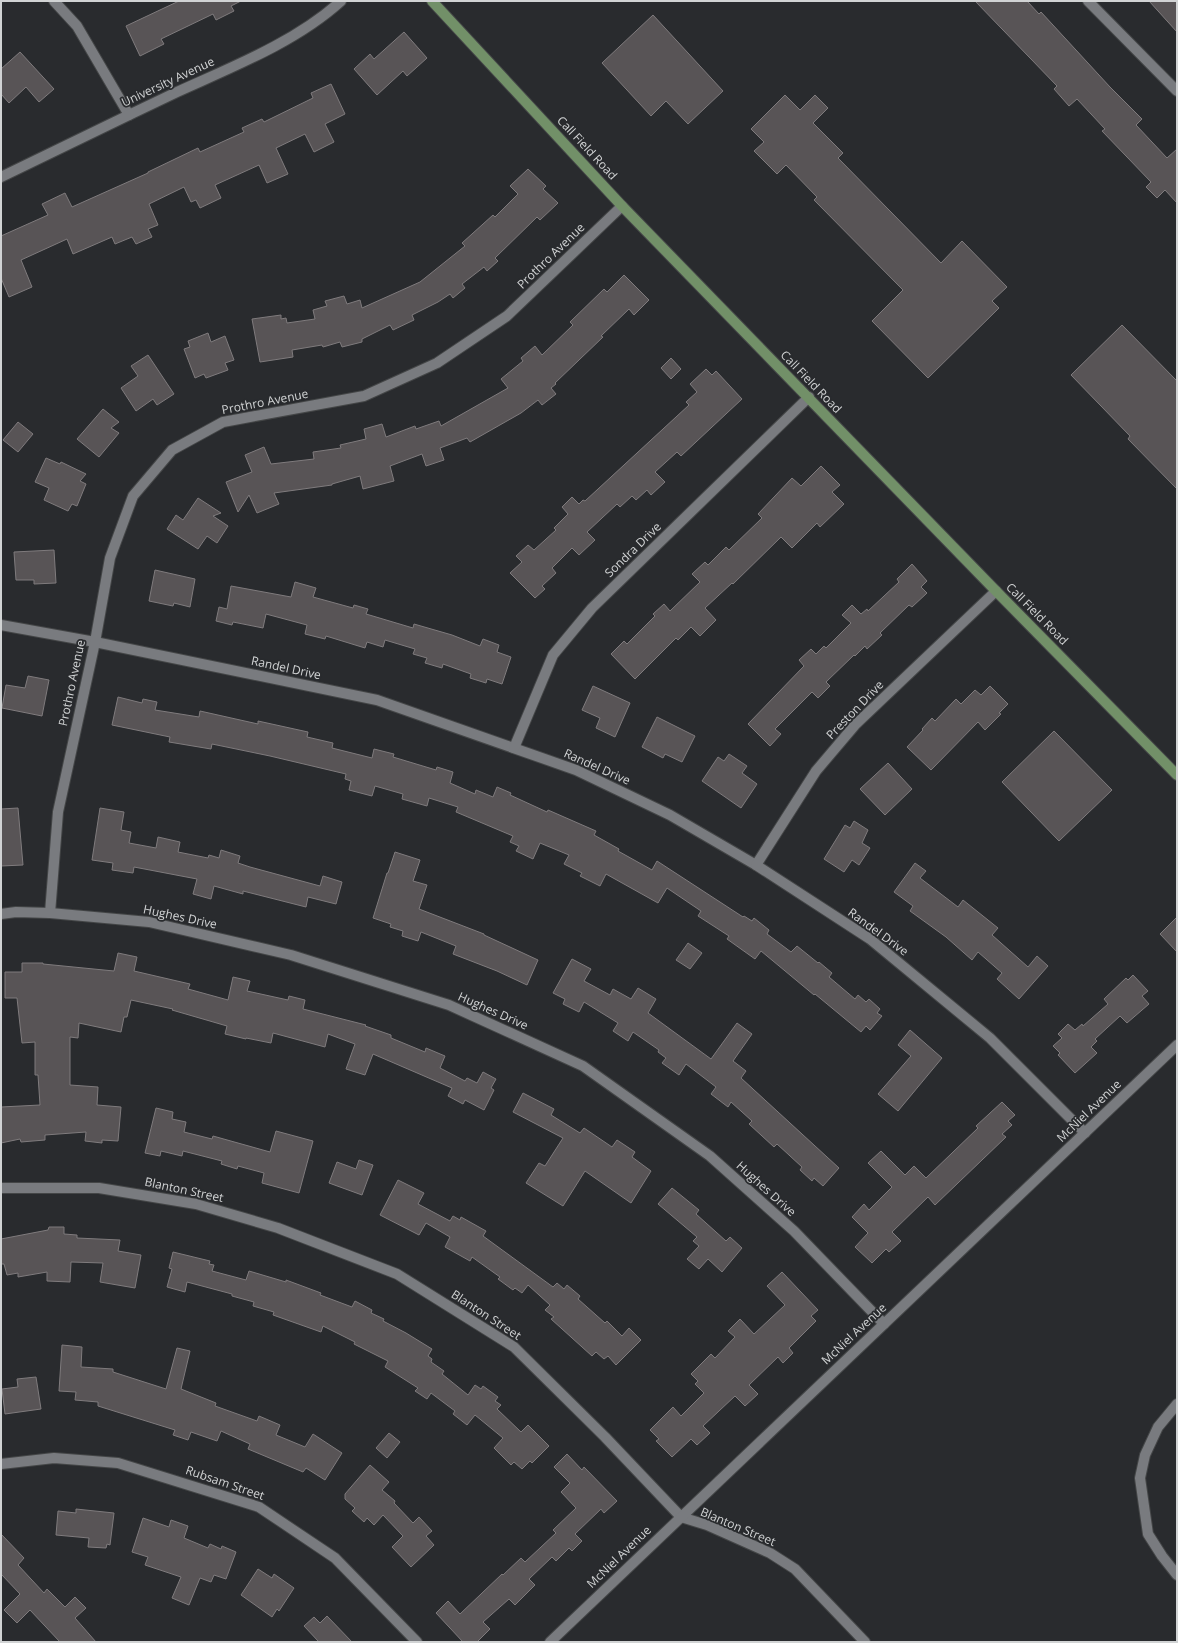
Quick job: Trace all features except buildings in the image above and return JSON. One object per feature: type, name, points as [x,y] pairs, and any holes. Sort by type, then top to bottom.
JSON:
[{"type":"main road","name":"Call Field Road","points":[[432,1],[622,206],[1177,775]]},
{"type":"street","points":[[54,1],[77,26],[129,115]]},
{"type":"street","name":"University Avenue","points":[[1,177],[268,50],[328,13],[341,1]]},
{"type":"street","points":[[1088,1],[1177,92]]},
{"type":"street","name":"Prothro Avenue","points":[[50,913],[58,812],[95,642],[110,558],[133,496],[172,450],[223,422],[364,396],[436,363],[507,316],[622,206]]},
{"type":"street","name":"Sondra Drive","points":[[514,748],[553,655],[592,608],[809,397]]},
{"type":"street","name":"Preston Drive","points":[[756,865],[816,770],[850,731],[996,591]]},
{"type":"street","name":"Randel Drive","points":[[1,625],[95,642],[377,700],[576,770],[663,812],[756,865],[870,939],[990,1038],[1085,1134]]},
{"type":"street","name":"Hughes Drive","points":[[1,914],[16,912],[50,913],[149,922],[291,955],[449,1005],[583,1066],[710,1156],[794,1231],[884,1324]]},
{"type":"street","name":"McNiel Avenue","points":[[550,1642],[1177,1045]]},
{"type":"street","name":"Blanton Street","points":[[1,1188],[99,1188],[196,1204],[278,1228],[397,1274],[514,1347],[605,1437],[681,1517],[707,1526],[770,1553],[795,1569],[865,1642]]},
{"type":"street","points":[[1177,1404],[1158,1427],[1145,1455],[1140,1478],[1148,1534],[1162,1556],[1177,1575]]},
{"type":"street","name":"Rubsam Street","points":[[1,1464],[54,1458],[118,1463],[259,1507],[335,1558],[417,1642]]}]
